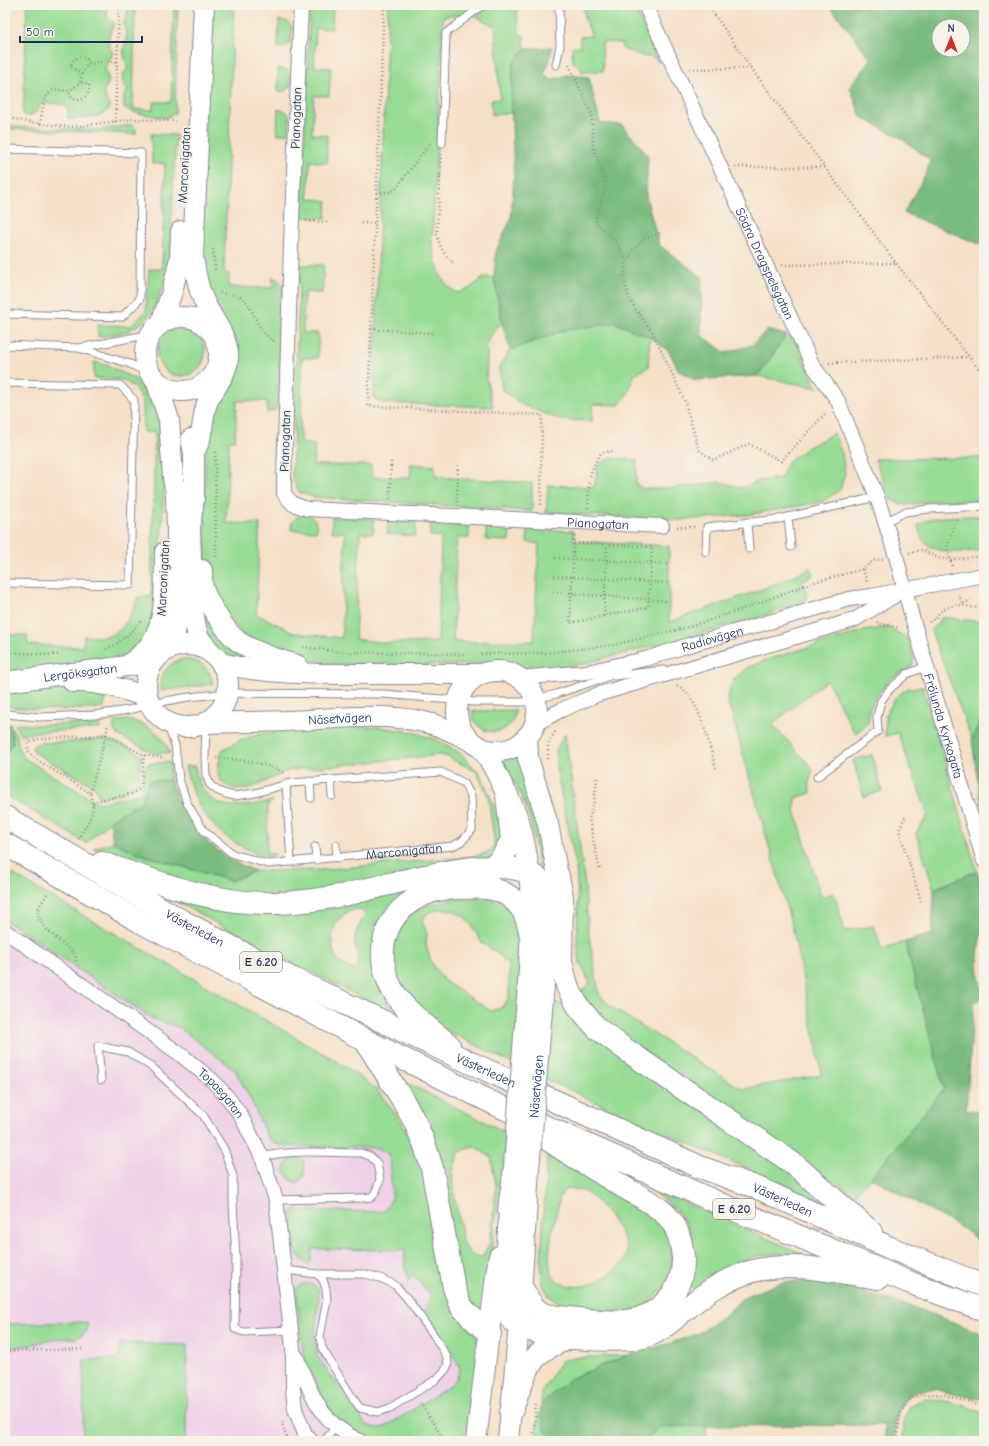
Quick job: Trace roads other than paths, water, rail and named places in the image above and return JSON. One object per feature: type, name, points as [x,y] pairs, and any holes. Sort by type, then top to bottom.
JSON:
[{"type":"highway","points":[[489,868],[498,862],[503,856],[512,840],[507,795]]},
{"type":"highway","name":"Västerleden","points":[[5,817],[182,921],[284,974],[471,1064],[700,1167],[758,1188],[888,1247],[984,1286]]},
{"type":"highway","name":"Västerleden","points":[[5,844],[139,921],[365,1040],[497,1105],[723,1205],[911,1283],[984,1310]]},
{"type":"highway","points":[[57,848],[160,883],[204,895],[246,902],[307,902],[445,872],[489,868],[510,868],[529,872],[543,884],[546,893],[549,919]]},
{"type":"highway","points":[[558,876],[562,897],[561,961],[568,988],[578,1006],[588,1018],[597,1028],[630,1052],[794,1164],[888,1247]]},
{"type":"highway","points":[[471,1064],[398,999],[388,981],[383,962],[382,948],[386,932],[402,908],[428,892],[440,889],[486,887],[506,894],[521,907],[527,918],[531,936]]},
{"type":"highway","points":[[365,1040],[412,1116],[424,1143],[432,1168],[454,1288],[461,1306],[490,1334]]},
{"type":"highway","points":[[497,1105],[554,1144],[645,1199],[660,1210],[669,1218],[680,1236],[683,1250],[682,1275],[669,1300],[658,1309],[641,1318],[626,1321],[596,1321],[542,1313],[536,1309],[521,1287]]},
{"type":"highway","points":[[511,1194],[505,1300],[507,1311],[513,1321],[538,1333],[615,1340],[635,1339],[648,1336],[662,1329],[716,1287],[749,1272],[775,1268],[807,1267],[911,1283]]},
{"type":"highway","points":[[511,1412],[528,1369],[534,1360],[543,1351],[555,1344],[573,1337]]},
{"type":"street","name":"Marconigatan","points":[[156,328],[172,292],[180,258],[187,122],[190,5]]},
{"type":"street","name":"Marconigatan","points":[[194,453],[200,440],[202,420],[207,403],[227,368],[228,354],[226,342],[200,292],[194,257],[204,5]]},
{"type":"street","name":"Pianogatan","points":[[301,5],[291,229],[284,494],[293,504],[307,509],[662,526]]},
{"type":"street","name":"Södra Dragspelsgatan","points":[[645,5],[812,364],[838,401],[877,497],[905,590]]},
{"type":"street","name":"Marconigatan","points":[[211,314],[215,335]]},
{"type":"street","points":[[187,317],[194,318],[206,325],[215,335],[219,347],[219,361],[214,373],[204,384],[190,390],[176,390],[168,388],[154,377],[145,358],[145,350],[147,341],[156,328],[174,318],[187,317]]},
{"type":"street","name":"Marconigatan","points":[[214,373],[198,398],[195,408],[191,437],[194,453],[194,498],[190,528],[193,612],[198,637],[217,659]]},
{"type":"street","name":"Marconigatan","points":[[148,701],[145,687],[149,669],[175,634],[179,608],[176,494],[172,478],[169,420],[154,377]]},
{"type":"street","name":"Marconigatan","points":[[121,667],[143,653],[153,641],[162,618],[167,495],[172,478]]},
{"type":"street","name":"Marconigatan","points":[[194,498],[199,526],[203,588],[214,612],[239,642],[269,657],[331,674]]},
{"type":"street","name":"Radiovägen","points":[[519,678],[587,672],[649,658],[688,645],[849,599],[984,575]]},
{"type":"street","name":"Radiovägen","points":[[531,730],[560,710],[600,694],[854,620],[905,590]]},
{"type":"street","name":"Frölunda Kyrkogata","points":[[905,590],[984,861]]},
{"type":"street","name":"Lergöksgatan","points":[[5,682],[121,667],[159,656],[176,646],[189,645],[202,648],[217,659]]},
{"type":"street","points":[[217,659],[242,668],[271,671],[331,674],[481,674]]},
{"type":"street","points":[[206,723],[220,710],[228,693],[227,677],[217,659]]},
{"type":"street","points":[[531,730],[520,743],[511,748],[490,750],[475,744],[463,732],[458,722],[458,701],[461,692],[466,685],[481,674],[490,671],[510,673],[519,678],[529,688],[535,700]]},
{"type":"street","name":"Lergöksgatan","points":[[5,682],[84,681],[114,687],[148,701]]},
{"type":"street","name":"Näsetvägen","points":[[508,1441],[519,1325],[521,1287],[521,1168],[535,998],[549,919],[555,903],[558,876],[548,824],[528,758],[531,730],[536,716],[535,700]]},
{"type":"street","points":[[148,701],[159,717],[166,722]]},
{"type":"street","name":"Näsetvägen","points":[[166,722],[187,728],[206,723],[287,721],[362,716],[400,718],[426,722],[446,729],[475,744],[490,760],[517,816],[526,854],[529,872],[535,998]]},
{"type":"street","name":"Topasgatan","points":[[5,932],[180,1054],[213,1081],[240,1114],[262,1157],[276,1200],[292,1330],[293,1389],[295,1409],[305,1434],[312,1441]]},
{"type":"street","name":"Näsetvägen","points":[[476,1441],[496,1275],[511,1194],[521,1168]]},
{"type":"street","name":"Topasgatan","points":[[293,1348],[308,1386],[326,1418],[336,1427],[360,1441]]},
{"type":"lane","points":[[442,143],[446,33],[483,5]]},
{"type":"lane","points":[[556,65],[560,46],[559,5]]},
{"type":"lane","points":[[5,149],[141,153],[140,299],[122,317],[5,314]]},
{"type":"lane","points":[[79,348],[156,328]]},
{"type":"lane","points":[[5,345],[79,348],[130,364],[154,377]]},
{"type":"lane","points":[[5,383],[120,385],[134,400],[130,585],[5,583]]},
{"type":"lane","points":[[706,552],[707,527],[788,517],[877,497]]},
{"type":"lane","points":[[885,522],[905,512],[984,506]]},
{"type":"lane","points":[[788,517],[791,547]]},
{"type":"lane","points":[[747,522],[749,549]]},
{"type":"lane","points":[[5,714],[40,717],[110,713],[128,710],[148,701],[228,693],[384,694],[458,701],[510,703],[535,700],[556,694],[607,677],[649,658]]},
{"type":"lane","points":[[607,677],[698,665]]},
{"type":"lane","points":[[817,778],[878,730],[877,717],[881,701],[889,690],[907,674],[926,666]]},
{"type":"lane","name":"Marconigatan","points":[[166,722],[175,746],[179,779],[187,803],[204,831],[233,854],[268,864],[337,858],[453,846],[462,841],[472,830],[471,796],[464,783],[441,772],[310,781],[286,784],[255,793],[235,796],[218,791],[210,785],[206,775],[204,758],[206,723]]},
{"type":"lane","points":[[331,780],[332,796]]},
{"type":"lane","points":[[310,781],[311,798]]},
{"type":"lane","points":[[286,784],[290,862]]},
{"type":"lane","points":[[336,845],[337,858]]},
{"type":"lane","points":[[315,847],[316,860]]},
{"type":"lane","points":[[101,1080],[98,1046],[128,1052],[152,1067],[203,1115],[224,1149],[234,1176],[233,1202],[236,1259],[235,1329],[244,1332],[292,1330]]},
{"type":"lane","points":[[262,1157],[295,1152],[361,1153],[370,1156],[377,1163],[380,1180],[372,1197],[276,1200]]},
{"type":"lane","points":[[285,1270],[316,1274],[365,1274],[380,1278],[395,1285],[406,1297],[447,1357],[448,1364],[446,1369],[437,1378],[390,1408],[378,1412],[360,1408],[322,1348],[320,1337],[327,1299],[326,1289],[322,1280],[316,1274]]},
{"type":"lane","points":[[324,1441],[336,1427]]}]
